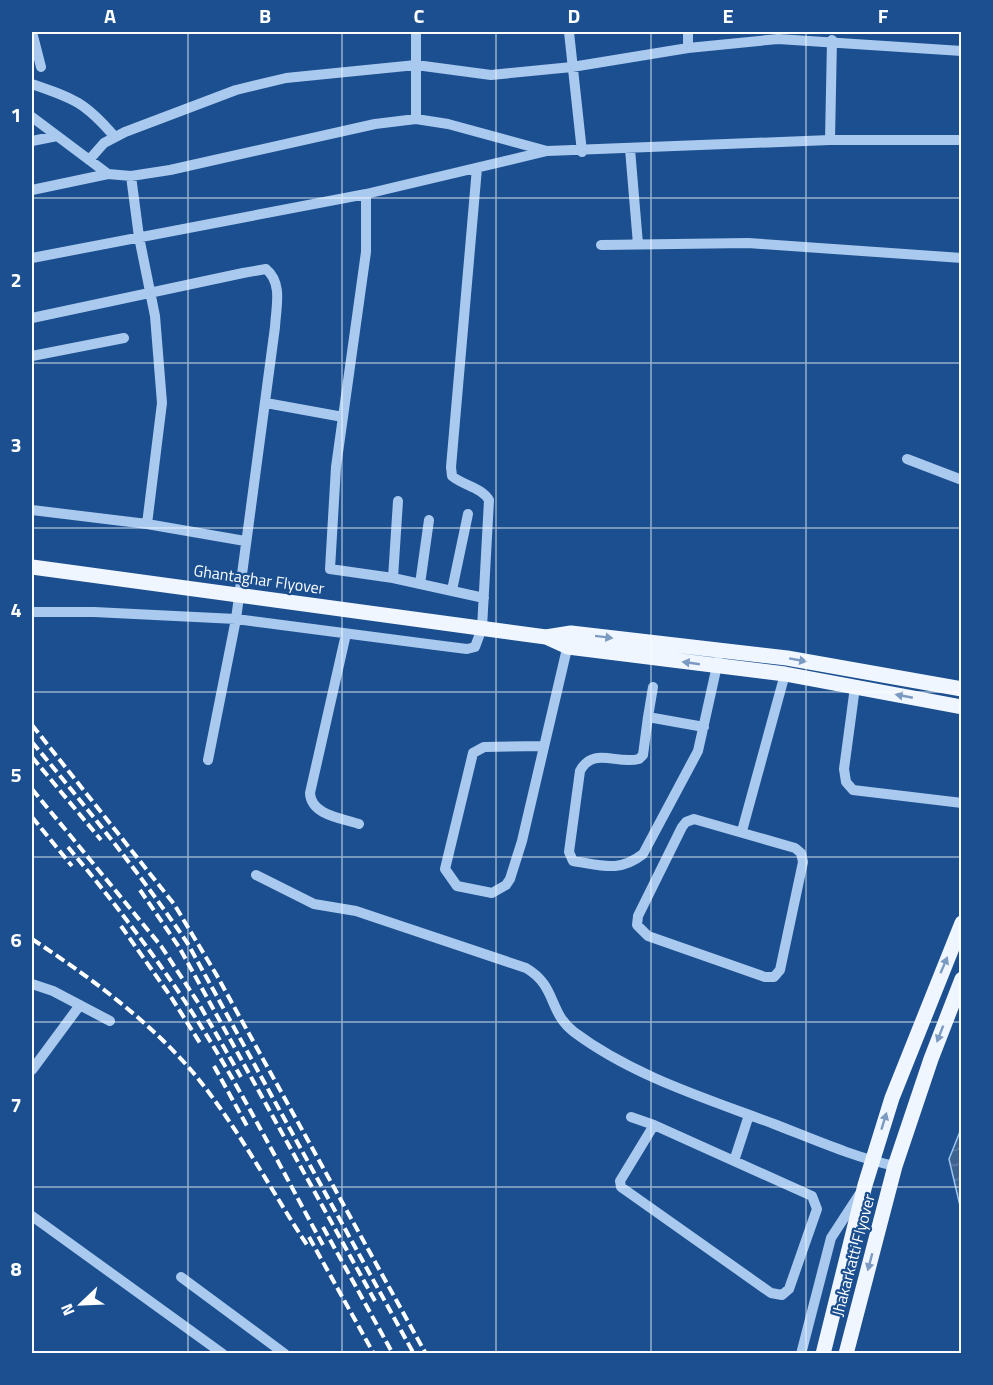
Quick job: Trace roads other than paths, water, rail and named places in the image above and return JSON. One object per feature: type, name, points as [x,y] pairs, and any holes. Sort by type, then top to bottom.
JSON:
[{"type":"main road","name":"Ghantaghar Flyover","points":[[32,567],[718,659]]},
{"type":"main road","points":[[718,659],[787,658],[962,689]]},
{"type":"main road","points":[[718,659],[962,707]]},
{"type":"main road","name":"Jhakarkatti Flyover","points":[[823,1353],[872,1161],[911,1045],[962,923]]},
{"type":"main road","name":"Jhakarkatti Flyover","points":[[846,1353],[895,1166],[931,1059],[962,980]]},
{"type":"street","points":[[32,32],[40,67]]},
{"type":"street","points":[[416,32],[416,119]]},
{"type":"street","points":[[569,32],[582,152]]},
{"type":"street","points":[[688,32],[688,48]]},
{"type":"street","points":[[89,160],[114,136],[260,84],[416,64],[477,75],[572,67],[688,48],[807,35],[832,40],[962,51]]},
{"type":"street","points":[[830,140],[832,40]]},
{"type":"street","points":[[32,84],[74,99],[86,106],[114,136]]},
{"type":"street","points":[[32,117],[108,174]]},
{"type":"street","points":[[32,190],[108,174],[131,176],[170,170],[375,124],[416,119],[448,124],[547,151],[582,152],[830,140],[962,140]]},
{"type":"street","points":[[32,141],[57,136]]},
{"type":"street","points":[[630,149],[638,244]]},
{"type":"street","points":[[32,258],[366,194],[547,151]]},
{"type":"street","points":[[32,612],[94,612],[236,620],[467,649],[476,647],[479,642],[476,627],[484,598],[489,500],[478,490],[461,483],[452,476],[452,467],[477,168]]},
{"type":"street","points":[[131,176],[139,237],[151,294],[162,403],[147,524]]},
{"type":"street","points":[[366,194],[366,252],[336,467],[330,569],[393,578],[484,598]]},
{"type":"street","points":[[601,245],[748,243],[962,258]]},
{"type":"street","points":[[32,318],[266,269],[274,276],[277,298],[266,403],[245,541],[236,620],[208,760]]},
{"type":"street","points":[[32,356],[124,338]]},
{"type":"street","points":[[266,403],[343,417]]},
{"type":"street","points":[[907,459],[962,480]]},
{"type":"street","points":[[393,578],[398,501]]},
{"type":"street","points":[[32,510],[147,524],[245,541]]},
{"type":"street","points":[[452,590],[468,514]]},
{"type":"street","points":[[420,584],[429,520]]},
{"type":"street","points":[[346,634],[310,793],[311,802],[316,809],[359,824]]},
{"type":"street","points":[[543,746],[484,747],[473,753],[445,869],[450,880],[457,885],[492,893],[506,885],[510,879],[522,841],[569,640]]},
{"type":"street","points":[[653,687],[643,755],[639,759],[594,757],[585,761],[580,771],[569,852],[573,861],[620,867],[632,863],[643,854],[698,751],[718,659]]},
{"type":"street","points":[[742,831],[785,674]]},
{"type":"street","points":[[855,687],[844,769],[846,782],[853,790],[962,802]]},
{"type":"street","points":[[648,717],[705,727]]},
{"type":"street","points":[[694,819],[742,831],[795,848],[801,853],[803,862],[780,970],[774,976],[765,977],[648,936],[637,925],[638,916],[686,822],[694,819]]},
{"type":"street","points":[[256,875],[314,904],[356,910],[526,968],[544,982],[558,1016],[565,1024],[607,1055],[636,1070],[749,1114],[872,1161],[895,1166]]},
{"type":"street","points":[[32,984],[53,991],[110,1021]]},
{"type":"street","points":[[32,1070],[80,1005]]},
{"type":"street","points":[[734,1161],[749,1114]]},
{"type":"street","points":[[631,1117],[654,1125],[804,1192],[816,1202],[818,1209],[789,1288],[782,1295],[771,1293],[621,1187],[620,1181],[654,1125]]},
{"type":"street","points":[[801,1353],[831,1238],[865,1185]]},
{"type":"street","points":[[32,1216],[223,1353]]},
{"type":"street","points":[[181,1277],[285,1353]]},
{"type":"water","points":[[962,1129],[961,1210],[949,1159]]},
{"type":"railway","points":[[32,725],[174,904],[216,974],[426,1354]]},
{"type":"railway","points":[[32,742],[132,866],[188,944],[414,1354]]},
{"type":"railway","points":[[32,757],[101,840]]},
{"type":"railway","points":[[32,789],[161,946],[199,1004],[241,1077]]},
{"type":"railway","points":[[32,817],[72,866]]},
{"type":"railway","points":[[68,847],[142,941],[203,1030],[239,1090],[323,1245]]},
{"type":"railway","points":[[140,890],[179,947],[375,1301]]},
{"type":"railway","points":[[121,926],[200,1043]]},
{"type":"railway","points":[[32,939],[76,969],[140,1019],[196,1076],[227,1117],[309,1248]]},
{"type":"railway","points":[[214,1066],[247,1126]]},
{"type":"railway","points":[[323,1227],[393,1354]]},
{"type":"railway","points":[[309,1237],[374,1354]]}]
